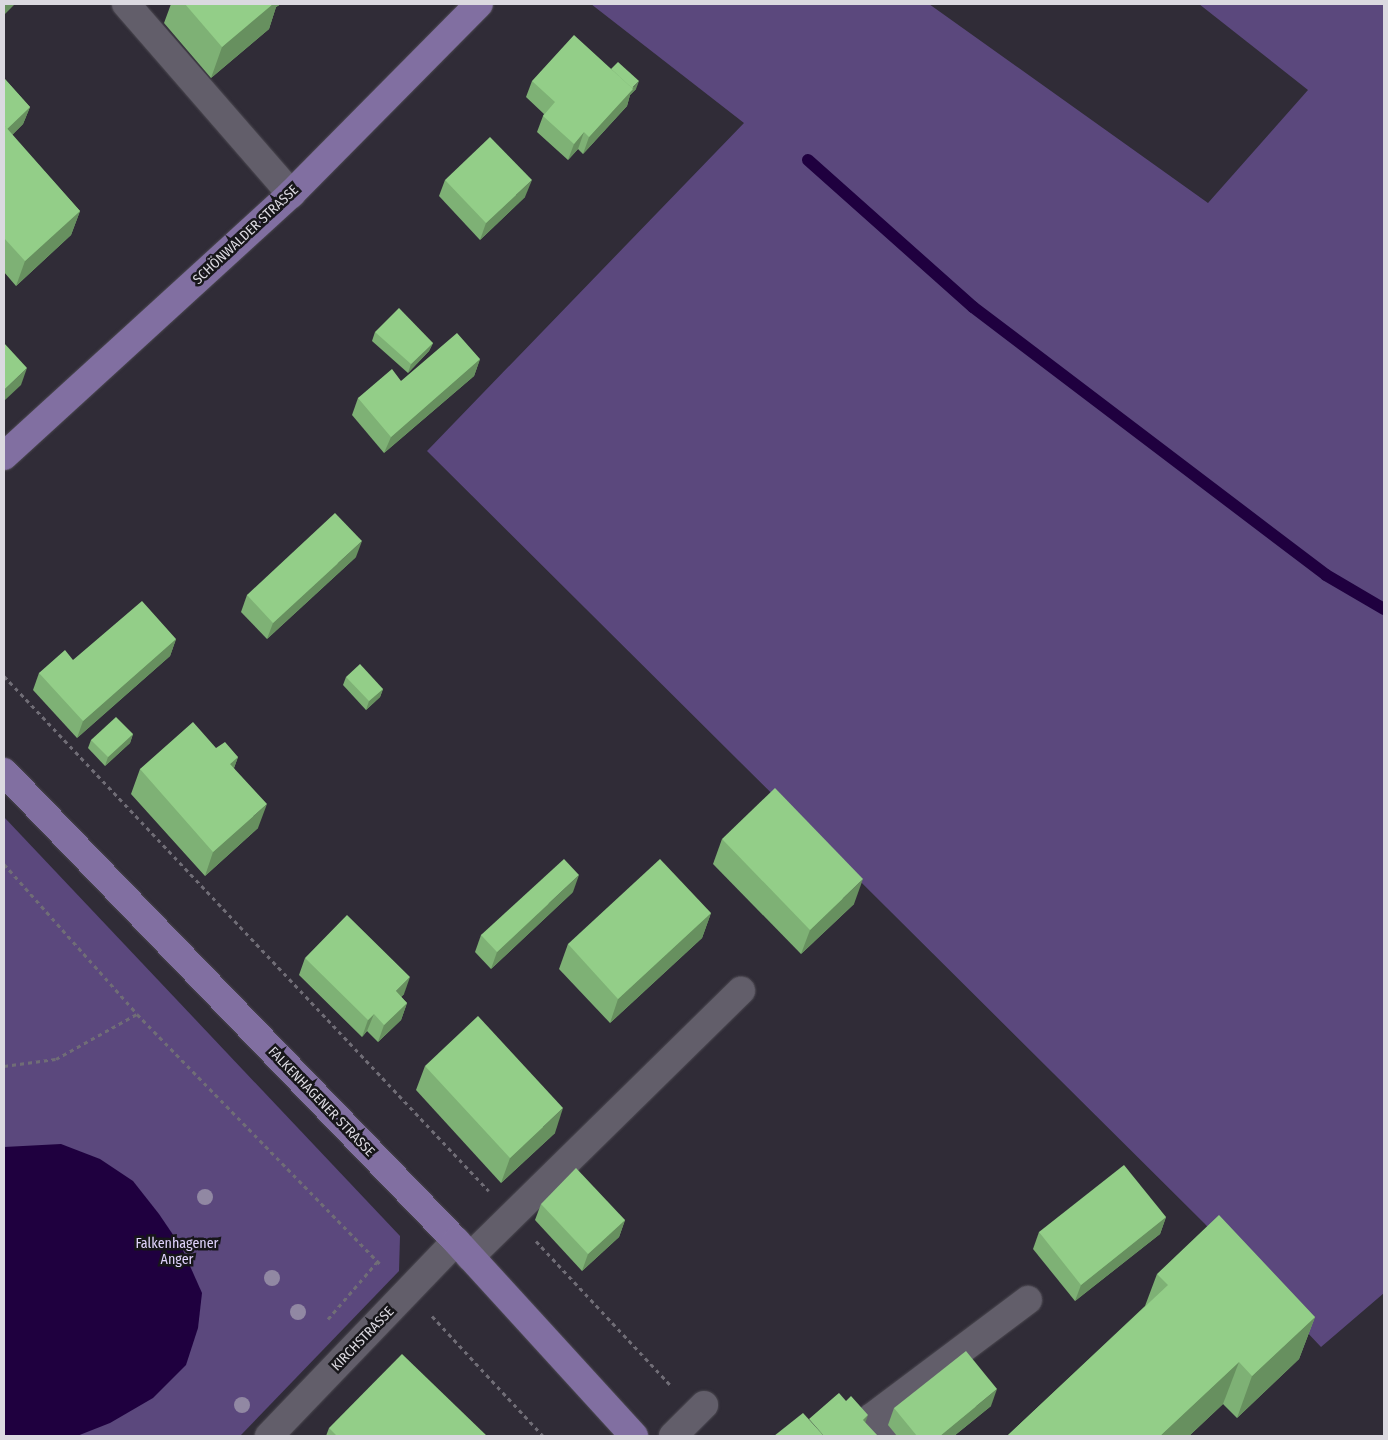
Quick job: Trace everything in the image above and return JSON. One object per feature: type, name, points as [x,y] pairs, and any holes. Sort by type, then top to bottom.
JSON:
[{"type":"main road","name":"SCHÖNWALDER STRASSE","points":[[4,456],[291,194],[479,4]]},
{"type":"main road","name":"FALKENHAGENER STRASSE","points":[[4,772],[463,1249],[634,1436]]},
{"type":"street","points":[[126,4],[291,194]]},
{"type":"street","name":"KIRCHSTRASSE","points":[[269,1436],[409,1291],[463,1249],[512,1216],[741,991]]},
{"type":"street","points":[[885,1436],[872,1417],[1028,1300]]},
{"type":"street","points":[[673,1436],[700,1409]]},
{"type":"path","points":[[4,676],[512,1216],[700,1409]]},
{"type":"path","points":[[4,864],[137,1014],[409,1291],[543,1436]]},
{"type":"path","points":[[4,1066],[56,1059],[137,1014]]},
{"type":"green space","points":[[591,4],[929,4],[1208,203],[1308,90],[1199,4],[1384,4],[1384,1293],[1321,1347],[1204,1223],[427,451],[744,123]]},
{"type":"green space","name":"Falkenhagener Anger","points":[[4,817],[400,1236],[399,1271],[240,1436],[4,1436]]},
{"type":"shaded area","points":[[61,1144],[100,1159],[133,1181],[159,1214],[182,1248],[202,1293],[198,1328],[186,1365],[153,1398],[110,1423],[77,1436],[4,1436],[4,1147]]},
{"type":"building","points":[[185,4],[273,4],[222,47]]},
{"type":"building","points":[[574,35],[633,89],[589,137],[584,132],[574,144],[543,116],[555,102],[532,81]]},
{"type":"building","points":[[618,62],[639,81],[632,88],[611,69]]},
{"type":"building","points":[[4,78],[30,107],[7,129],[4,125]]},
{"type":"building","points":[[4,125],[80,211],[25,261],[4,238]]},
{"type":"building","points":[[490,137],[532,180],[486,223],[445,180]]},
{"type":"building","points":[[399,308],[433,343],[411,364],[375,332]]},
{"type":"building","points":[[457,333],[480,359],[391,437],[358,398],[392,369],[401,381]]},
{"type":"building","points":[[4,343],[27,368],[4,390]]},
{"type":"building","points":[[335,513],[362,541],[273,623],[247,595]]},
{"type":"building","points":[[142,601],[176,639],[83,721],[39,673],[65,650],[73,660]]},
{"type":"building","points":[[360,664],[383,689],[369,701],[346,677]]},
{"type":"building","points":[[116,717],[133,734],[108,757],[91,740]]},
{"type":"building","points":[[193,722],[216,748],[225,742],[238,757],[230,764],[267,804],[213,852],[140,769]]},
{"type":"building","points":[[775,788],[863,879],[810,930],[722,839]]},
{"type":"building","points":[[564,859],[579,875],[497,952],[481,935]]},
{"type":"building","points":[[660,859],[711,913],[618,999],[568,944]]},
{"type":"building","points":[[347,915],[410,977],[396,991],[407,1003],[384,1025],[374,1014],[368,1020],[305,958]]},
{"type":"building","points":[[478,1016],[563,1108],[510,1158],[425,1066]]},
{"type":"building","points":[[1124,1165],[1166,1217],[1081,1285],[1039,1232]]},
{"type":"building","points":[[576,1168],[625,1220],[588,1254],[541,1204]]},
{"type":"building","points":[[1219,1215],[1315,1317],[1252,1376],[1239,1362],[1160,1436],[1007,1436],[1168,1285],[1157,1274]]},
{"type":"building","points":[[966,1351],[997,1389],[940,1436],[917,1436],[894,1408]]},
{"type":"building","points":[[402,1354],[487,1436],[337,1436],[329,1428]]},
{"type":"building","points":[[839,1393],[846,1401],[851,1396],[868,1415],[863,1420],[878,1436],[824,1436],[809,1419]]},
{"type":"building","points":[[803,1413],[824,1436],[774,1436]]},
{"type":"waterway","points":[[808,160],[973,307],[1326,575],[1384,609]]}]
